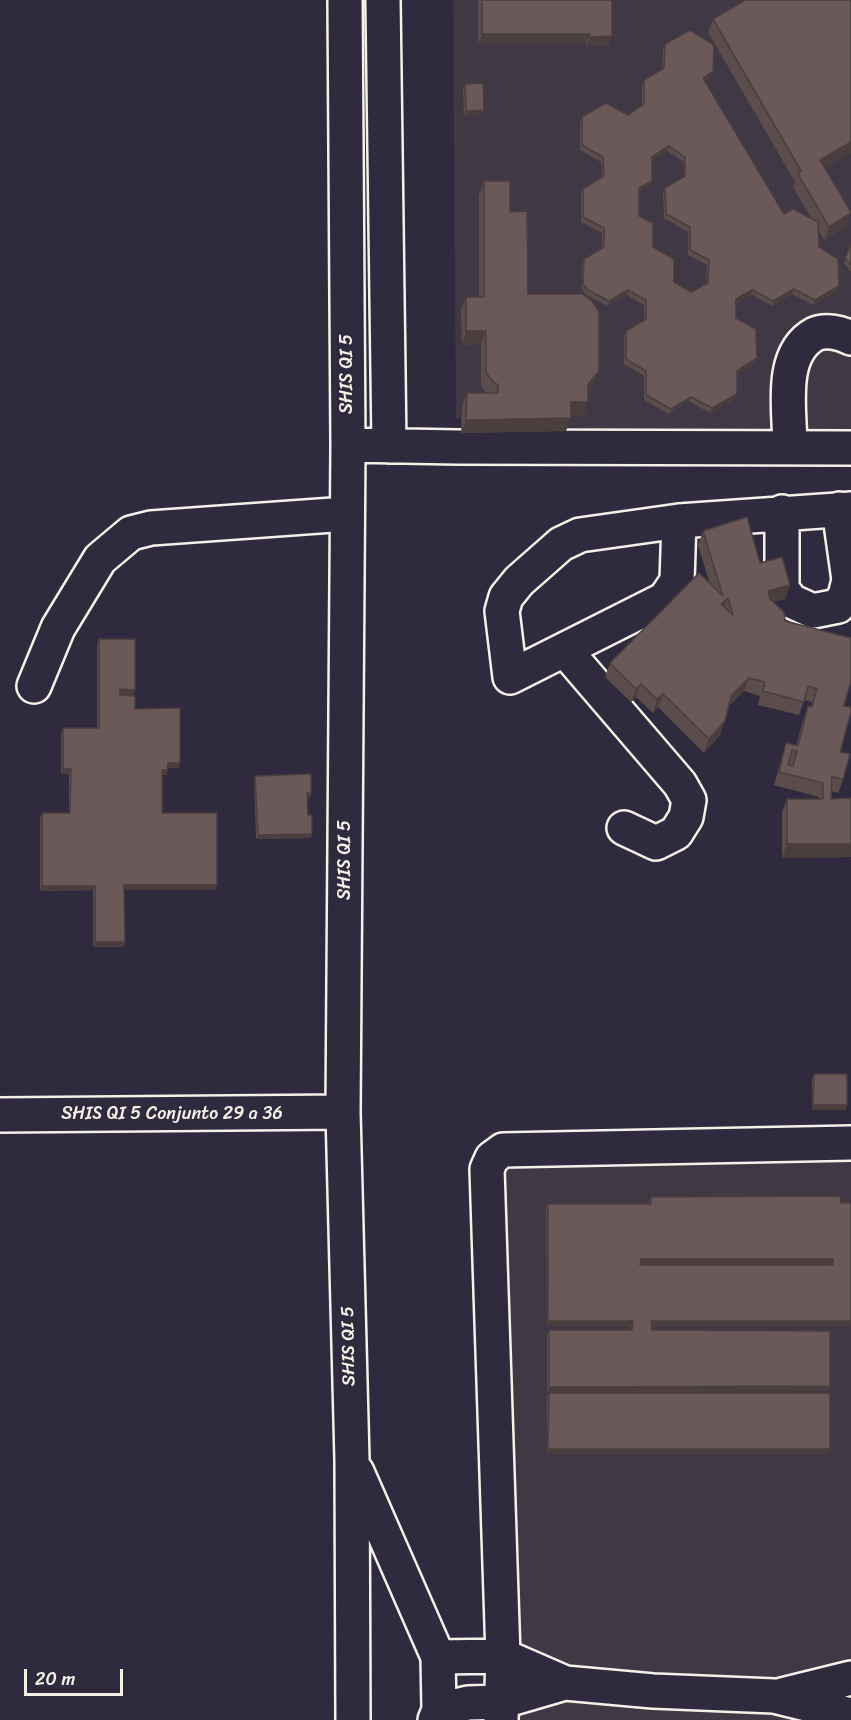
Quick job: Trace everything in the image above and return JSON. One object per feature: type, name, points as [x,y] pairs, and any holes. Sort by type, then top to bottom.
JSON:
[{"type":"street","name":"SHIS QI 5","points":[[345,0],[348,445],[343,1112],[352,1460],[352,1720]]},
{"type":"street","points":[[383,0],[389,446]]},
{"type":"street","points":[[790,447],[789,382],[794,356],[806,339],[821,332],[843,333],[851,338]]},
{"type":"street","points":[[348,445],[851,448]]},
{"type":"street","points":[[679,521],[676,581],[665,599],[510,677],[502,611],[506,597],[519,581],[561,544],[580,534],[679,521],[782,512],[845,509],[849,580],[845,596],[838,606],[813,611],[791,601],[782,589],[782,512]]},
{"type":"street","points":[[34,686],[58,628],[100,559],[131,533],[151,528],[347,514]]},
{"type":"street","points":[[565,650],[680,784],[689,801],[686,817],[676,833],[656,843],[624,828]]},
{"type":"street","name":"SHIS QI 5 Conjunto 29 a 36","points":[[0,1115],[343,1112]]},
{"type":"street","points":[[500,1711],[503,1656],[487,1170],[492,1158],[503,1150],[851,1143]]},
{"type":"street","points":[[352,1460],[438,1658],[437,1715],[468,1703],[500,1711],[565,1683]]},
{"type":"street","points":[[438,1658],[503,1656],[565,1683],[653,1692],[774,1696],[851,1715]]},
{"type":"street","points":[[774,1696],[851,1678]]},
{"type":"shaded area","points":[[453,0],[851,0],[851,451],[456,418]]},
{"type":"shaded area","points":[[489,1132],[851,1132],[851,1720],[488,1720]]},
{"type":"building","points":[[482,0],[612,0],[612,36],[482,34]]},
{"type":"building","points":[[745,0],[851,0],[851,142],[820,160],[851,213],[829,227],[798,174],[801,171],[713,19]]},
{"type":"building","points":[[690,30],[714,45],[713,71],[703,78],[784,214],[793,209],[818,222],[819,247],[838,259],[839,286],[815,300],[794,289],[773,301],[752,290],[736,299],[736,318],[756,329],[757,358],[737,371],[737,394],[712,408],[691,397],[671,409],[646,395],[646,371],[626,359],[626,331],[646,319],[646,300],[628,290],[609,301],[588,290],[583,284],[584,259],[604,247],[604,228],[583,217],[583,189],[604,176],[603,157],[582,145],[582,117],[606,103],[628,115],[644,104],[644,80],[664,68],[665,44]],"holes":[[[669,146],[685,157],[685,176],[665,188],[666,214],[690,227],[690,250],[709,260],[708,283],[691,292],[674,282],[674,259],[653,247],[653,223],[639,216],[639,188],[652,181],[652,157]]]},
{"type":"building","points":[[483,83],[484,110],[466,111],[465,84]]},
{"type":"building","points":[[484,181],[510,181],[510,212],[527,211],[528,294],[582,294],[592,301],[599,312],[599,371],[588,384],[588,402],[571,402],[571,418],[466,420],[467,393],[498,393],[498,385],[486,372],[486,331],[466,331],[466,297],[484,297]]},
{"type":"building","points":[[851,244],[851,265],[845,258]]},
{"type":"building","points":[[747,517],[760,563],[782,557],[790,585],[768,591],[770,599],[784,612],[785,621],[851,638],[851,681],[844,706],[851,707],[851,712],[840,752],[850,754],[843,780],[832,776],[831,799],[851,798],[851,844],[787,844],[787,799],[823,799],[823,783],[779,772],[786,743],[798,746],[808,706],[812,707],[817,689],[808,686],[804,702],[763,691],[765,682],[749,678],[731,696],[725,721],[709,739],[663,694],[657,699],[641,684],[636,689],[610,663],[699,573],[723,596],[703,531]],"holes":[[[728,598],[733,615],[721,604]],[[792,750],[797,751],[793,766],[788,765]]]},
{"type":"building","points":[[99,639],[135,639],[135,690],[120,689],[120,695],[135,696],[135,709],[180,708],[180,763],[168,763],[168,770],[162,770],[162,813],[217,813],[217,885],[124,885],[125,942],[95,942],[95,886],[42,886],[42,813],[70,813],[71,769],[63,769],[63,728],[99,728]]},
{"type":"building","points":[[311,774],[311,793],[307,793],[308,815],[312,815],[312,834],[258,835],[255,776]]},
{"type":"building","points":[[814,1074],[847,1074],[847,1105],[813,1105]]},
{"type":"building","points":[[840,1196],[841,1203],[851,1203],[851,1321],[651,1321],[652,1330],[830,1331],[830,1386],[549,1387],[549,1330],[632,1330],[633,1321],[548,1321],[548,1204],[651,1204],[651,1197]],"holes":[[[641,1259],[833,1259],[833,1265],[640,1265]]]},
{"type":"building","points":[[549,1393],[830,1393],[830,1449],[548,1449]]}]
